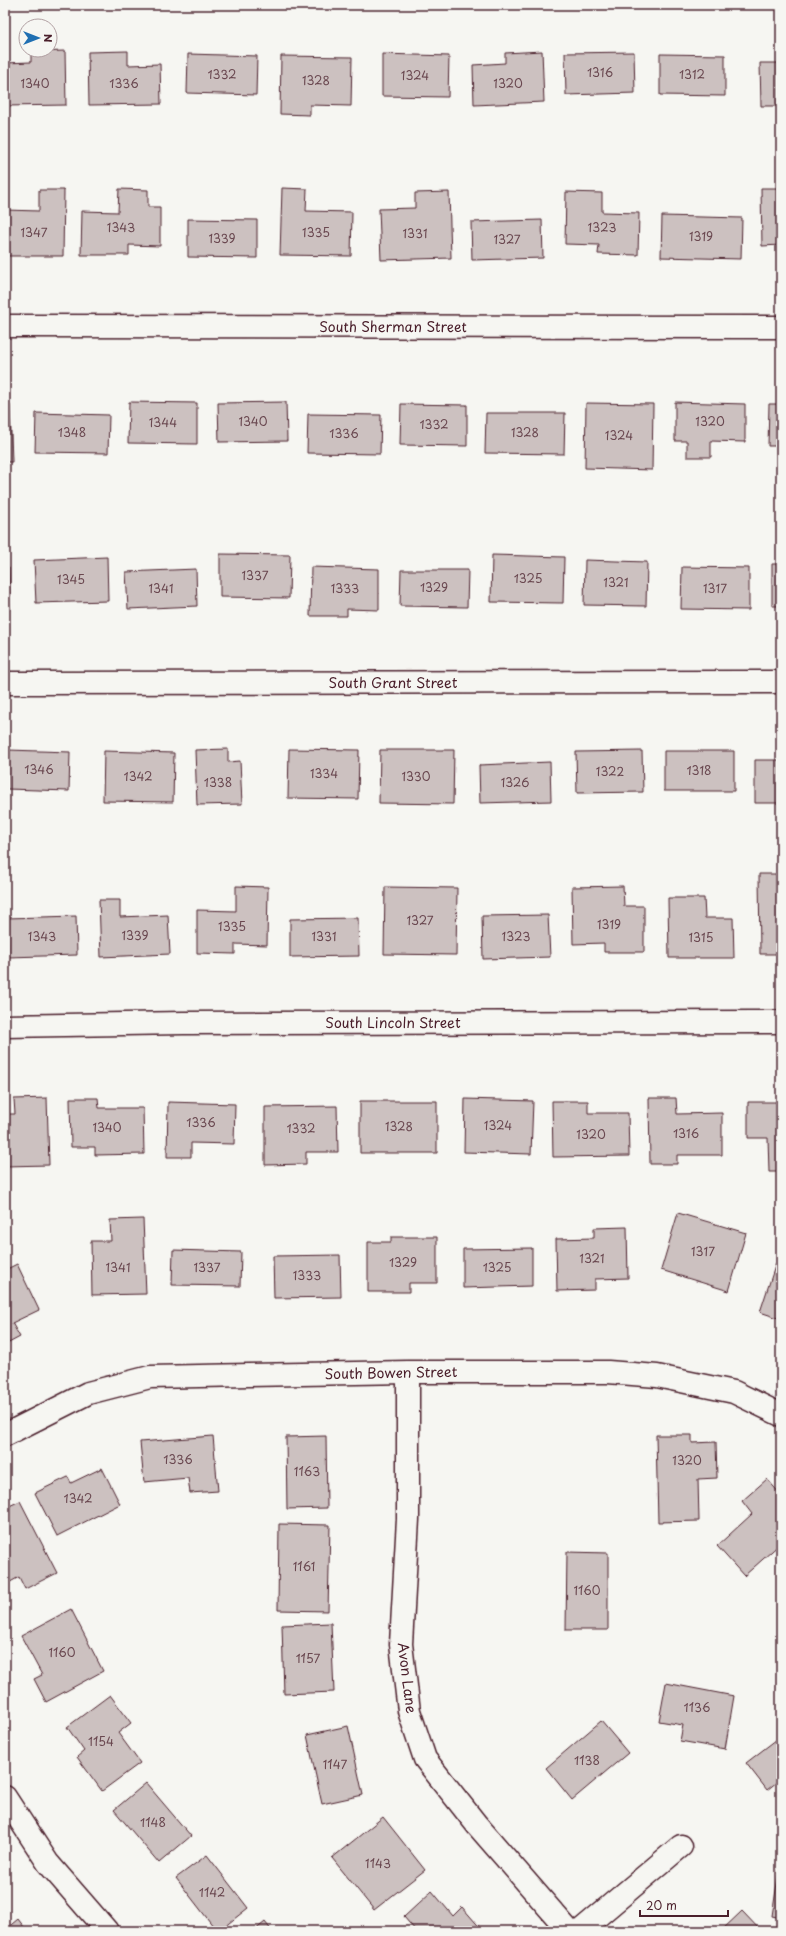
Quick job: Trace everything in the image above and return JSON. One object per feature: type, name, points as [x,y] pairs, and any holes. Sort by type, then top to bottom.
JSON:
[{"type":"street","name":"South Sherman Street","points":[[5,326],[781,327]]},
{"type":"street","name":"South Grant Street","points":[[5,683],[781,682]]},
{"type":"street","name":"South Lincoln Street","points":[[5,1026],[183,1023],[781,1022]]},
{"type":"street","name":"South Bowen Street","points":[[5,1435],[88,1393],[150,1377],[408,1372],[608,1372],[657,1376],[734,1392],[781,1415]]},
{"type":"street","name":"Avon Lane","points":[[408,1372],[408,1519],[401,1644],[409,1711],[425,1759],[477,1825],[569,1931]]},
{"type":"street","points":[[5,1797],[48,1863],[107,1931]]},
{"type":"street","points":[[580,1931],[681,1846]]},
{"type":"building","points":[[58,51],[65,51],[66,105],[5,106],[5,63],[31,62],[31,58],[58,58]]},
{"type":"building","points":[[128,51],[128,65],[160,64],[161,104],[89,105],[88,52]]},
{"type":"building","points":[[542,51],[544,102],[474,105],[473,65],[505,63],[505,53]]},
{"type":"building","points":[[634,52],[635,93],[566,95],[565,53]]},
{"type":"building","points":[[188,54],[257,56],[256,95],[187,93]]},
{"type":"building","points":[[382,54],[449,56],[448,97],[382,96]]},
{"type":"building","points":[[660,54],[725,55],[725,96],[660,95]]},
{"type":"building","points":[[281,56],[352,57],[351,106],[310,105],[310,115],[280,114]]},
{"type":"building","points":[[760,63],[781,63],[781,106],[761,106]]},
{"type":"building","points":[[282,188],[307,189],[306,211],[352,212],[351,256],[280,255]]},
{"type":"building","points":[[761,188],[781,188],[781,245],[762,246]]},
{"type":"building","points":[[119,189],[148,190],[148,207],[160,207],[160,246],[129,245],[129,255],[81,255],[82,211],[118,212]]},
{"type":"building","points":[[39,190],[64,190],[63,256],[5,256],[5,210],[39,211]]},
{"type":"building","points":[[449,192],[451,258],[381,260],[379,209],[415,208],[415,193]]},
{"type":"building","points":[[566,192],[602,193],[602,212],[639,213],[638,255],[598,254],[599,245],[565,244]]},
{"type":"building","points":[[662,216],[742,218],[741,259],[661,257]]},
{"type":"building","points":[[188,219],[257,220],[257,258],[188,257]]},
{"type":"building","points":[[542,220],[543,258],[472,260],[471,222]]},
{"type":"building","points":[[129,402],[197,403],[197,444],[128,443]]},
{"type":"building","points":[[286,402],[287,441],[219,442],[218,403]]},
{"type":"building","points":[[675,402],[745,404],[745,442],[711,441],[711,457],[687,457],[687,441],[675,441]]},
{"type":"building","points":[[586,403],[653,404],[652,470],[585,468]]},
{"type":"building","points":[[401,404],[467,405],[467,446],[400,445]]},
{"type":"building","points":[[769,404],[781,404],[781,446],[768,446]]},
{"type":"building","points":[[10,405],[12,462],[5,462],[5,406]]},
{"type":"building","points":[[36,413],[109,415],[108,453],[35,452]]},
{"type":"building","points":[[486,413],[565,413],[564,454],[485,453]]},
{"type":"building","points":[[308,414],[381,415],[380,454],[307,453]]},
{"type":"building","points":[[220,554],[290,555],[289,598],[220,597]]},
{"type":"building","points":[[492,555],[564,557],[563,603],[491,602]]},
{"type":"building","points":[[107,557],[108,601],[36,603],[34,560]]},
{"type":"building","points":[[585,560],[647,562],[646,606],[584,605]]},
{"type":"building","points":[[772,564],[781,564],[781,606],[772,606]]},
{"type":"building","points":[[5,567],[9,567],[10,609],[5,609]]},
{"type":"building","points":[[311,567],[379,569],[379,610],[347,609],[347,616],[310,616]]},
{"type":"building","points":[[682,567],[749,568],[749,610],[681,609]]},
{"type":"building","points":[[196,569],[197,606],[128,609],[126,572]]},
{"type":"building","points":[[401,570],[468,570],[467,607],[400,606]]},
{"type":"building","points":[[228,749],[228,762],[240,761],[242,804],[197,805],[195,750]]},
{"type":"building","points":[[289,749],[359,750],[358,799],[288,798]]},
{"type":"building","points":[[8,750],[70,752],[69,791],[7,789]]},
{"type":"building","points":[[380,750],[454,750],[453,804],[379,803]]},
{"type":"building","points":[[104,751],[174,753],[173,802],[103,801]]},
{"type":"building","points":[[642,751],[643,792],[577,793],[576,752]]},
{"type":"building","points":[[664,751],[734,751],[734,791],[664,791]]},
{"type":"building","points":[[755,760],[781,760],[781,803],[755,803]]},
{"type":"building","points":[[550,762],[551,801],[480,803],[479,765]]},
{"type":"building","points":[[759,874],[781,874],[781,954],[760,954]]},
{"type":"building","points":[[236,886],[268,887],[267,945],[235,944],[235,954],[197,953],[197,910],[236,911]]},
{"type":"building","points":[[623,886],[624,906],[644,906],[644,952],[604,952],[604,943],[573,944],[572,887]]},
{"type":"building","points":[[385,887],[457,888],[456,955],[384,954]]},
{"type":"building","points":[[668,898],[704,898],[705,918],[733,918],[734,958],[669,958]]},
{"type":"building","points":[[99,900],[120,900],[120,917],[168,915],[170,954],[101,957]]},
{"type":"building","points":[[548,915],[550,957],[483,959],[482,916]]},
{"type":"building","points":[[76,916],[77,955],[8,957],[7,918]]},
{"type":"building","points":[[358,918],[359,956],[290,957],[290,919]]},
{"type":"building","points":[[47,1098],[49,1165],[5,1166],[5,1114],[15,1114],[14,1099]]},
{"type":"building","points":[[70,1098],[98,1098],[99,1108],[143,1108],[144,1154],[95,1155],[95,1147],[71,1147]]},
{"type":"building","points":[[649,1098],[676,1098],[677,1114],[722,1113],[722,1155],[677,1155],[677,1164],[650,1164]]},
{"type":"building","points":[[465,1099],[533,1101],[531,1154],[464,1152]]},
{"type":"building","points":[[360,1101],[437,1101],[437,1153],[360,1153]]},
{"type":"building","points":[[552,1101],[588,1101],[588,1113],[628,1113],[629,1156],[553,1157]]},
{"type":"building","points":[[168,1102],[235,1104],[234,1144],[191,1143],[191,1157],[167,1157]]},
{"type":"building","points":[[748,1102],[781,1102],[781,1172],[769,1172],[768,1138],[748,1138]]},
{"type":"building","points":[[337,1106],[338,1152],[306,1152],[306,1164],[265,1165],[265,1107]]},
{"type":"building","points":[[678,1213],[746,1233],[729,1291],[661,1270]]},
{"type":"building","points":[[143,1219],[146,1294],[92,1295],[91,1241],[111,1241],[110,1220]]},
{"type":"building","points":[[627,1227],[628,1278],[595,1279],[595,1290],[557,1291],[556,1239],[594,1238],[594,1228]]},
{"type":"building","points":[[391,1237],[437,1237],[437,1283],[409,1283],[409,1292],[368,1292],[368,1242],[391,1242]]},
{"type":"building","points":[[532,1248],[532,1286],[463,1288],[463,1249]]},
{"type":"building","points":[[173,1250],[241,1252],[240,1286],[172,1285]]},
{"type":"building","points":[[340,1255],[341,1297],[274,1298],[273,1256]]},
{"type":"building","points":[[776,1263],[781,1264],[781,1319],[760,1312]]},
{"type":"building","points":[[17,1264],[39,1310],[12,1323],[20,1337],[5,1345],[5,1270]]},
{"type":"building","points":[[656,1435],[692,1435],[692,1443],[716,1442],[717,1478],[698,1479],[699,1521],[658,1522]]},
{"type":"building","points":[[213,1436],[218,1491],[190,1493],[188,1478],[144,1482],[140,1442]]},
{"type":"building","points":[[326,1436],[327,1508],[287,1509],[286,1437]]},
{"type":"building","points":[[102,1468],[120,1504],[57,1536],[35,1493],[68,1477],[71,1483]]},
{"type":"building","points":[[767,1479],[781,1495],[781,1543],[744,1576],[717,1546],[752,1514],[742,1501]]},
{"type":"building","points":[[20,1501],[57,1573],[25,1589],[19,1577],[5,1585],[5,1508]]},
{"type":"building","points":[[279,1524],[330,1525],[328,1611],[278,1610]]},
{"type":"building","points":[[567,1552],[608,1553],[608,1630],[566,1630]]},
{"type":"building","points":[[71,1609],[103,1671],[46,1702],[34,1679],[42,1675],[21,1636]]},
{"type":"building","points":[[331,1623],[334,1692],[284,1694],[282,1625]]},
{"type":"building","points":[[666,1683],[734,1696],[725,1749],[680,1741],[683,1725],[659,1721]]},
{"type":"building","points":[[110,1695],[131,1723],[118,1733],[140,1763],[102,1791],[77,1757],[84,1751],[67,1727]]},
{"type":"building","points":[[601,1721],[628,1753],[572,1800],[546,1768]]},
{"type":"building","points":[[348,1726],[363,1795],[322,1804],[307,1735]]},
{"type":"building","points":[[781,1736],[781,1788],[777,1782],[767,1790],[746,1763]]},
{"type":"building","points":[[146,1783],[191,1836],[159,1863],[114,1810]]},
{"type":"building","points":[[383,1817],[425,1870],[374,1910],[332,1858]]},
{"type":"building","points":[[207,1855],[248,1908],[219,1931],[217,1931],[176,1878]]},
{"type":"building","points":[[781,1857],[781,1918],[772,1916]]},
{"type":"building","points":[[432,1891],[453,1916],[462,1907],[483,1931],[416,1931],[404,1917]]},
{"type":"building","points":[[742,1911],[761,1931],[721,1931]]},
{"type":"building","points":[[18,1919],[27,1931],[5,1931],[5,1930]]},
{"type":"building","points":[[265,1922],[272,1931],[254,1931]]}]
